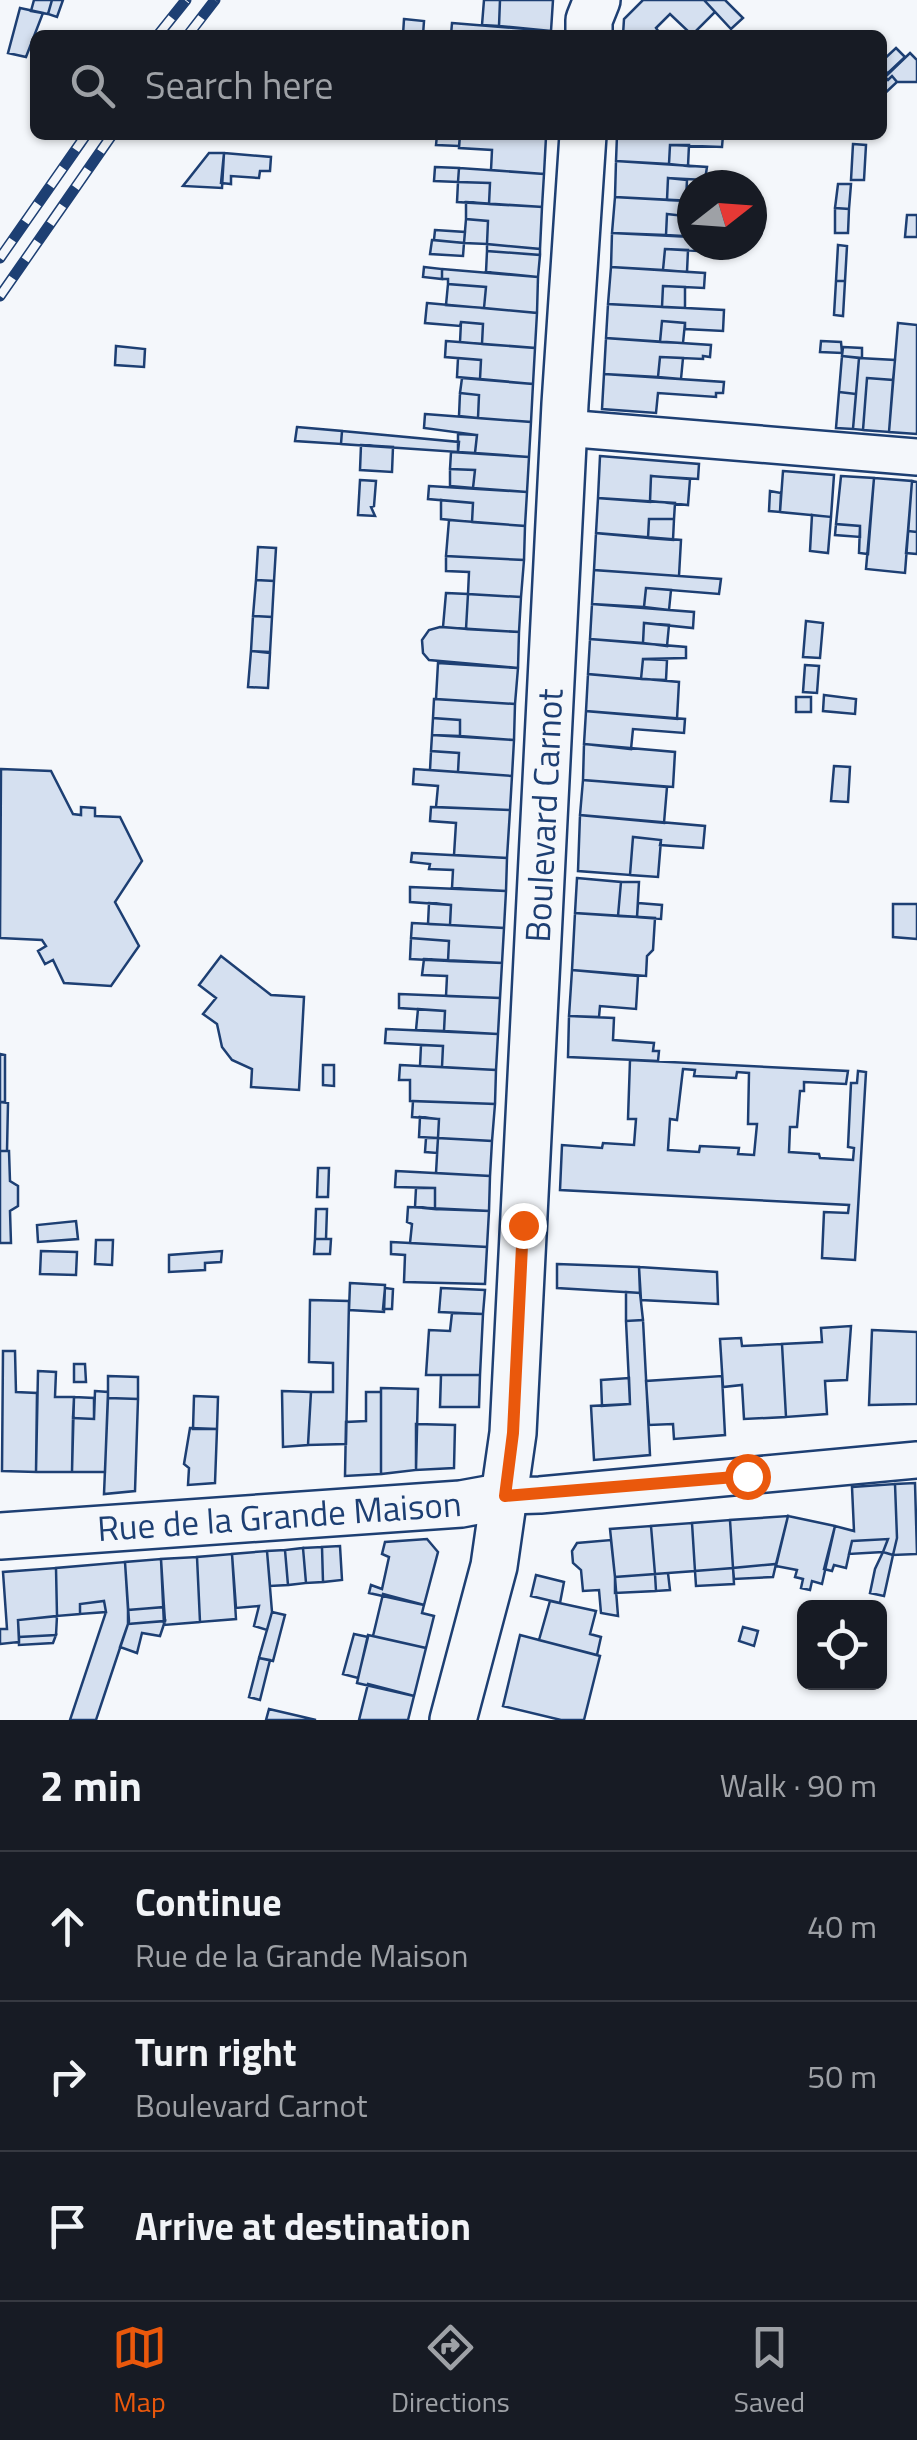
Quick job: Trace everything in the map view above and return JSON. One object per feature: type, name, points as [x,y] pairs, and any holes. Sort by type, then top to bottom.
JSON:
[{"type":"street","points":[[589,30],[597,0]]},
{"type":"street","name":"Boulevard Carnot","points":[[453,1720],[494,1566],[513,1433],[582,140]]},
{"type":"street","points":[[564,428],[917,457]]},
{"type":"street","name":"Rue de la Grande Maison","points":[[0,1536],[461,1504],[505,1496],[540,1496],[917,1460]]},
{"type":"building","points":[[34,0],[52,0],[48,14],[31,11]]},
{"type":"building","points":[[52,0],[63,0],[57,17],[48,14]]},
{"type":"building","points":[[484,0],[500,0],[499,26],[482,25]]},
{"type":"building","points":[[500,0],[553,0],[551,30],[499,26]]},
{"type":"building","points":[[643,0],[704,0],[715,12],[697,30],[687,30],[670,14],[657,30],[623,30],[624,19]]},
{"type":"building","points":[[704,0],[725,0],[743,18],[731,29]]},
{"type":"building","points":[[20,8],[43,13],[36,30],[30,30],[26,57],[8,53]]},
{"type":"building","points":[[404,19],[424,21],[423,30],[403,30]]},
{"type":"building","points":[[452,23],[539,30],[451,30]]},
{"type":"building","points":[[896,48],[905,57],[888,73],[887,56]]},
{"type":"building","points":[[910,53],[917,60],[917,82],[897,82],[892,76],[888,80],[887,75]]},
{"type":"building","points":[[892,76],[897,82],[887,91],[887,79]]},
{"type":"building","points":[[436,140],[460,140],[459,146],[436,145]]},
{"type":"building","points":[[460,140],[546,140],[544,174],[491,170],[492,150],[459,148]]},
{"type":"building","points":[[617,140],[723,140],[722,147],[670,145],[669,164],[616,161]]},
{"type":"building","points":[[853,144],[866,145],[864,180],[851,180]]},
{"type":"building","points":[[670,145],[689,145],[688,166],[669,164]]},
{"type":"building","points":[[209,153],[224,153],[222,188],[183,186]]},
{"type":"building","points":[[224,153],[271,157],[270,171],[260,171],[259,178],[231,176],[231,184],[221,183]]},
{"type":"building","points":[[616,161],[707,167],[677,170],[677,178],[668,178],[667,200],[615,197]]},
{"type":"building","points":[[435,167],[459,168],[458,182],[434,181]]},
{"type":"building","points":[[459,168],[544,174],[542,207],[489,204],[490,183],[458,182]]},
{"type":"building","points":[[668,178],[677,179],[677,201],[667,200]]},
{"type":"building","points":[[458,182],[490,183],[489,204],[457,202]]},
{"type":"building","points":[[838,184],[851,184],[849,209],[835,208]]},
{"type":"building","points":[[615,197],[677,200],[677,215],[667,214],[666,235],[612,233]]},
{"type":"building","points":[[466,202],[542,207],[540,249],[487,244],[488,221],[466,219]]},
{"type":"building","points":[[835,208],[849,209],[848,233],[835,233]]},
{"type":"building","points":[[667,214],[677,215],[677,236],[666,235]]},
{"type":"building","points":[[907,215],[917,215],[917,237],[905,237]]},
{"type":"building","points":[[466,219],[488,221],[487,244],[464,243]]},
{"type":"building","points":[[435,230],[465,232],[464,243],[434,240]]},
{"type":"building","points":[[612,233],[677,236],[677,250],[665,249],[663,270],[611,267]]},
{"type":"building","points":[[432,240],[464,243],[463,256],[430,254]]},
{"type":"building","points":[[487,244],[540,249],[540,255],[487,251]]},
{"type":"building","points":[[838,245],[847,246],[845,281],[836,281]]},
{"type":"building","points":[[665,249],[677,250],[677,260],[688,260],[687,272],[663,270]]},
{"type":"building","points":[[487,251],[540,255],[538,277],[486,272]]},
{"type":"building","points":[[424,267],[442,269],[442,279],[423,277]]},
{"type":"building","points":[[611,267],[705,273],[704,288],[663,286],[662,307],[608,304]]},
{"type":"building","points":[[442,269],[538,277],[537,313],[484,308],[486,287],[448,284],[448,279],[442,279]]},
{"type":"building","points":[[836,281],[845,281],[843,316],[834,315]]},
{"type":"building","points":[[448,284],[486,287],[484,308],[446,305]]},
{"type":"building","points":[[663,286],[685,287],[685,308],[662,307]]},
{"type":"building","points":[[427,303],[537,313],[535,348],[482,344],[483,324],[425,323]]},
{"type":"building","points":[[608,304],[724,310],[723,331],[685,329],[685,323],[662,321],[660,342],[606,338]]},
{"type":"building","points":[[662,321],[685,323],[683,343],[660,342]]},
{"type":"building","points":[[461,322],[483,324],[482,344],[460,342]]},
{"type":"building","points":[[898,323],[917,325],[917,434],[889,432]]},
{"type":"building","points":[[606,338],[711,345],[710,357],[660,357],[658,377],[604,374]]},
{"type":"building","points":[[446,341],[535,348],[533,384],[480,379],[481,360],[445,357]]},
{"type":"building","points":[[821,341],[841,342],[842,353],[820,352]]},
{"type":"building","points":[[116,346],[145,349],[144,367],[115,365]]},
{"type":"building","points":[[843,347],[862,348],[862,358],[842,356]]},
{"type":"building","points":[[842,356],[859,358],[856,394],[839,392]]},
{"type":"building","points":[[660,357],[683,358],[681,379],[658,377]]},
{"type":"building","points":[[458,358],[481,360],[480,379],[457,377]]},
{"type":"building","points":[[859,358],[895,360],[893,380],[867,378],[863,430],[853,429]]},
{"type":"building","points":[[604,374],[724,382],[723,393],[716,393],[716,397],[658,393],[656,413],[602,409]]},
{"type":"building","points":[[462,378],[533,384],[531,422],[478,418],[479,395],[460,393]]},
{"type":"building","points":[[867,378],[893,380],[889,432],[863,430]]},
{"type":"building","points":[[839,392],[856,394],[853,429],[836,428]]},
{"type":"building","points":[[460,393],[479,395],[478,418],[459,416]]},
{"type":"building","points":[[425,414],[531,422],[529,457],[475,453],[477,435],[424,428]]},
{"type":"building","points":[[297,427],[342,431],[341,444],[295,441]]},
{"type":"building","points":[[342,431],[459,442],[458,452],[341,444]]},
{"type":"building","points":[[458,434],[477,435],[475,453],[458,452]]},
{"type":"building","points":[[361,445],[393,447],[392,472],[360,470]]},
{"type":"building","points":[[451,452],[529,457],[527,492],[473,488],[475,470],[450,469]]},
{"type":"building","points":[[600,456],[699,464],[698,479],[651,476],[650,502],[598,498]]},
{"type":"building","points":[[450,469],[475,470],[473,488],[450,486]]},
{"type":"building","points":[[783,471],[834,475],[831,517],[780,512]]},
{"type":"building","points":[[651,476],[690,479],[688,505],[650,501]]},
{"type":"building","points":[[841,476],[874,478],[868,554],[859,553],[860,526],[836,524]]},
{"type":"building","points":[[874,478],[912,481],[905,573],[866,569]]},
{"type":"building","points":[[360,480],[376,481],[371,507],[375,516],[358,515]]},
{"type":"building","points":[[912,481],[917,482],[917,532],[908,531]]},
{"type":"building","points":[[429,486],[527,492],[525,526],[472,522],[473,503],[428,499]]},
{"type":"building","points":[[770,491],[781,493],[780,512],[769,511]]},
{"type":"building","points":[[598,498],[675,503],[674,519],[649,519],[648,538],[596,533]]},
{"type":"building","points":[[441,500],[473,503],[472,522],[441,519]]},
{"type":"building","points":[[812,515],[831,517],[828,553],[810,551]]},
{"type":"building","points":[[649,519],[674,519],[673,540],[648,538]]},
{"type":"building","points":[[449,520],[525,526],[524,560],[446,556]]},
{"type":"building","points":[[836,524],[860,526],[860,537],[835,535]]},
{"type":"building","points":[[908,531],[917,532],[917,554],[906,553]]},
{"type":"building","points":[[596,533],[681,540],[679,576],[594,570]]},
{"type":"building","points":[[258,547],[276,548],[274,581],[256,580]]},
{"type":"building","points":[[446,556],[524,560],[521,597],[468,594],[469,572],[446,571]]},
{"type":"building","points":[[594,570],[721,579],[719,594],[646,588],[644,607],[592,604]]},
{"type":"building","points":[[256,580],[274,581],[272,617],[253,616]]},
{"type":"building","points":[[646,588],[671,590],[669,610],[644,607]]},
{"type":"building","points":[[446,593],[468,594],[466,629],[443,627]]},
{"type":"building","points":[[468,594],[521,597],[519,632],[466,629]]},
{"type":"building","points":[[592,604],[694,612],[693,628],[644,623],[643,643],[590,639]]},
{"type":"building","points":[[253,616],[272,617],[270,652],[251,651]]},
{"type":"building","points":[[806,621],[823,623],[820,658],[803,657]]},
{"type":"building","points":[[644,623],[669,625],[667,646],[643,643]]},
{"type":"building","points":[[440,627],[519,632],[518,668],[429,660],[423,653],[422,640],[429,630]]},
{"type":"building","points":[[590,639],[686,647],[686,658],[643,659],[641,679],[588,674]]},
{"type":"building","points":[[251,651],[270,653],[268,688],[248,687]]},
{"type":"building","points":[[643,659],[667,660],[666,680],[641,679]]},
{"type":"building","points":[[438,663],[518,668],[515,704],[436,699]]},
{"type":"building","points":[[805,665],[819,666],[817,693],[803,692]]},
{"type":"building","points":[[588,674],[679,682],[677,719],[586,711]]},
{"type":"building","points":[[824,695],[856,699],[855,714],[823,711]]},
{"type":"building","points":[[796,697],[811,697],[811,712],[796,712]]},
{"type":"building","points":[[434,699],[515,704],[514,740],[460,736],[460,720],[433,718]]},
{"type":"building","points":[[586,711],[685,719],[684,733],[633,729],[631,749],[584,744]]},
{"type":"building","points":[[433,718],[460,720],[460,736],[432,735]]},
{"type":"building","points":[[432,735],[514,740],[512,776],[458,772],[459,753],[431,751]]},
{"type":"building","points":[[584,744],[675,752],[673,787],[583,780]]},
{"type":"building","points":[[431,751],[459,753],[458,772],[430,770]]},
{"type":"building","points":[[834,766],[850,767],[848,802],[831,801]]},
{"type":"building","points":[[1,769],[51,771],[73,814],[81,815],[81,807],[95,808],[95,816],[120,817],[142,861],[115,902],[139,946],[111,986],[64,983],[53,960],[45,964],[38,951],[46,946],[42,940],[0,938]]},
{"type":"building","points":[[414,769],[512,776],[510,810],[436,807],[438,786],[413,784]]},
{"type":"building","points":[[583,780],[667,787],[664,823],[580,815]]},
{"type":"building","points":[[431,807],[510,810],[507,858],[454,855],[456,823],[430,821]]},
{"type":"building","points":[[580,815],[705,826],[703,848],[660,845],[661,840],[633,837],[630,875],[578,871]]},
{"type":"building","points":[[633,837],[661,840],[658,877],[630,875]]},
{"type":"building","points":[[412,853],[507,858],[506,891],[452,888],[453,870],[429,869],[430,864],[411,862]]},
{"type":"building","points":[[577,878],[621,882],[618,916],[575,913]]},
{"type":"building","points":[[621,882],[639,882],[637,917],[618,916]]},
{"type":"building","points":[[410,887],[506,891],[504,928],[450,925],[451,905],[410,902]]},
{"type":"building","points":[[429,903],[451,905],[450,925],[428,924]]},
{"type":"building","points":[[638,903],[662,905],[661,919],[637,917]]},
{"type":"building","points":[[893,904],[917,904],[917,939],[893,937]]},
{"type":"building","points":[[575,913],[655,918],[646,976],[572,970]]},
{"type":"building","points":[[412,923],[504,928],[502,963],[448,961],[449,941],[411,938]]},
{"type":"building","points":[[411,938],[449,941],[448,961],[410,959]]},
{"type":"building","points":[[221,956],[271,995],[304,997],[299,1090],[251,1087],[252,1069],[232,1060],[222,1047],[217,1024],[203,1014],[216,998],[199,985]]},
{"type":"building","points":[[424,959],[502,963],[500,998],[446,996],[447,976],[422,975]]},
{"type":"building","points":[[572,970],[638,976],[636,1009],[600,1006],[599,1017],[569,1016]]},
{"type":"building","points":[[399,994],[500,998],[498,1034],[444,1031],[445,1011],[399,1008]]},
{"type":"building","points":[[418,1009],[445,1011],[444,1031],[416,1030]]},
{"type":"building","points":[[569,1016],[614,1018],[613,1040],[654,1043],[653,1051],[659,1051],[658,1061],[568,1057]]},
{"type":"building","points":[[386,1029],[498,1034],[496,1070],[442,1067],[443,1046],[385,1043]]},
{"type":"building","points":[[421,1045],[443,1046],[442,1067],[420,1066]]},
{"type":"building","points":[[0,1054],[5,1055],[5,1102],[0,1102]]},
{"type":"building","points":[[630,1060],[848,1071],[846,1084],[804,1082],[797,1127],[790,1127],[789,1152],[853,1160],[854,1148],[848,1147],[851,1083],[857,1083],[858,1071],[866,1072],[855,1260],[822,1258],[824,1212],[848,1213],[849,1205],[560,1190],[562,1145],[634,1145],[636,1119],[628,1119]],"holes":[[[683,1069],[695,1070],[694,1076],[736,1078],[737,1072],[749,1073],[748,1124],[757,1124],[754,1155],[738,1154],[739,1148],[700,1146],[699,1152],[668,1150],[670,1119],[677,1120]]]},
{"type":"building","points":[[323,1065],[334,1065],[334,1086],[323,1085]]},
{"type":"building","points":[[400,1065],[496,1070],[495,1104],[410,1101],[410,1080],[399,1080]]},
{"type":"building","points":[[413,1101],[495,1104],[492,1141],[438,1138],[439,1119],[412,1117]]},
{"type":"building","points":[[0,1102],[8,1103],[7,1151],[0,1151]]},
{"type":"building","points":[[420,1117],[439,1119],[438,1138],[419,1137]]},
{"type":"building","points":[[426,1138],[438,1138],[437,1153],[425,1152]]},
{"type":"building","points":[[438,1138],[492,1141],[490,1176],[436,1173]]},
{"type":"building","points":[[0,1151],[9,1151],[10,1181],[18,1186],[18,1206],[10,1211],[11,1243],[0,1243]]},
{"type":"building","points":[[318,1168],[329,1168],[328,1197],[317,1197]]},
{"type":"building","points":[[396,1171],[490,1176],[489,1211],[435,1209],[435,1188],[395,1187]]},
{"type":"building","points":[[416,1188],[435,1188],[435,1209],[415,1207]]},
{"type":"building","points":[[408,1207],[489,1211],[487,1247],[410,1243],[412,1224],[407,1222]]},
{"type":"building","points":[[316,1209],[327,1209],[326,1239],[315,1239]]},
{"type":"building","points":[[76,1221],[78,1239],[38,1242],[37,1225]]},
{"type":"building","points":[[315,1239],[331,1239],[330,1254],[314,1254]]},
{"type":"building","points":[[96,1240],[113,1240],[112,1265],[95,1264]]},
{"type":"building","points":[[391,1242],[487,1247],[485,1284],[404,1282],[405,1255],[391,1254]]},
{"type":"building","points":[[41,1251],[77,1252],[76,1275],[40,1274]]},
{"type":"building","points":[[222,1251],[221,1262],[205,1263],[205,1270],[169,1272],[169,1255]]},
{"type":"building","points":[[557,1264],[639,1267],[640,1293],[557,1288]]},
{"type":"building","points":[[639,1267],[717,1272],[718,1304],[641,1300]]},
{"type":"building","points":[[350,1283],[385,1285],[384,1312],[349,1310]]},
{"type":"building","points":[[385,1288],[393,1289],[392,1309],[383,1309]]},
{"type":"building","points":[[441,1288],[485,1290],[483,1314],[439,1312]]},
{"type":"building","points":[[626,1292],[640,1293],[643,1320],[626,1321]]},
{"type":"building","points":[[310,1300],[349,1301],[346,1444],[308,1445],[311,1392],[333,1392],[333,1363],[309,1362]]},
{"type":"building","points":[[452,1313],[483,1314],[480,1375],[426,1375],[429,1330],[450,1331]]},
{"type":"building","points":[[643,1320],[650,1455],[594,1460],[591,1406],[630,1404],[626,1321]]},
{"type":"building","points":[[851,1326],[847,1380],[825,1381],[827,1414],[786,1417],[782,1344],[822,1342],[821,1328]]},
{"type":"building","points":[[872,1330],[917,1332],[917,1404],[869,1405]]},
{"type":"building","points":[[741,1338],[742,1346],[782,1344],[786,1417],[744,1419],[742,1385],[723,1387],[720,1339]]},
{"type":"building","points":[[3,1351],[15,1351],[16,1392],[37,1393],[36,1472],[2,1471]]},
{"type":"building","points":[[74,1364],[85,1364],[86,1382],[74,1382]]},
{"type":"building","points":[[38,1371],[56,1372],[55,1397],[74,1397],[72,1472],[36,1472]]},
{"type":"building","points":[[441,1375],[480,1375],[479,1407],[440,1407]]},
{"type":"building","points":[[108,1376],[138,1377],[138,1399],[108,1398]]},
{"type":"building","points":[[722,1376],[725,1435],[674,1439],[673,1424],[649,1425],[646,1381]]},
{"type":"building","points":[[629,1378],[630,1404],[602,1406],[601,1380]]},
{"type":"building","points":[[381,1388],[418,1389],[416,1470],[381,1474]]},
{"type":"building","points":[[95,1391],[108,1392],[105,1472],[72,1472],[73,1418],[94,1419]]},
{"type":"building","points":[[282,1391],[311,1392],[308,1445],[283,1447]]},
{"type":"building","points":[[366,1392],[381,1392],[381,1474],[345,1476],[346,1422],[366,1421]]},
{"type":"building","points":[[194,1396],[218,1397],[217,1429],[193,1429]]},
{"type":"building","points":[[74,1397],[94,1398],[94,1419],[73,1418]]},
{"type":"building","points":[[108,1398],[138,1399],[135,1491],[104,1494]]},
{"type":"building","points":[[416,1424],[455,1425],[454,1468],[416,1470]]},
{"type":"building","points":[[190,1428],[217,1429],[215,1483],[188,1485],[189,1468],[184,1464]]},
{"type":"building","points":[[915,1483],[917,1554],[893,1555],[897,1538],[895,1484]]},
{"type":"building","points":[[895,1484],[897,1538],[893,1555],[883,1552],[888,1539],[852,1541],[846,1568],[834,1565],[832,1571],[824,1569],[835,1526],[854,1531],[852,1487]]},
{"type":"building","points":[[788,1516],[835,1526],[822,1584],[812,1581],[810,1590],[801,1588],[803,1579],[795,1577],[797,1570],[776,1566]]},
{"type":"building","points":[[788,1516],[776,1564],[733,1568],[730,1520]]},
{"type":"building","points":[[730,1520],[733,1568],[695,1571],[692,1523]]},
{"type":"building","points":[[692,1523],[695,1571],[655,1574],[651,1526]]},
{"type":"building","points":[[651,1526],[655,1574],[615,1577],[610,1529]]},
{"type":"building","points":[[427,1539],[438,1552],[424,1605],[369,1593],[371,1585],[382,1589],[389,1557],[382,1554],[385,1542]]},
{"type":"building","points":[[888,1539],[883,1552],[849,1554],[852,1541]]},
{"type":"building","points":[[611,1540],[618,1616],[601,1613],[599,1590],[583,1591],[581,1570],[573,1563],[572,1551],[577,1543]]},
{"type":"building","points":[[340,1546],[342,1580],[323,1582],[322,1547]]},
{"type":"building","points":[[322,1547],[323,1582],[306,1583],[303,1548]]},
{"type":"building","points":[[303,1548],[306,1583],[288,1585],[285,1550]]},
{"type":"building","points":[[285,1550],[288,1585],[270,1586],[267,1551]]},
{"type":"building","points":[[267,1551],[272,1612],[267,1630],[254,1626],[259,1606],[236,1608],[232,1554]]},
{"type":"building","points":[[883,1552],[893,1555],[884,1596],[870,1593]]},
{"type":"building","points":[[232,1554],[236,1619],[200,1622],[197,1557]]},
{"type":"building","points":[[197,1557],[200,1622],[164,1625],[161,1559]]},
{"type":"building","points":[[161,1559],[164,1607],[128,1610],[125,1562]]},
{"type":"building","points":[[125,1562],[129,1621],[96,1720],[70,1720],[106,1612],[104,1601],[80,1604],[80,1614],[57,1616],[56,1568]]},
{"type":"building","points":[[776,1564],[773,1577],[734,1579],[733,1568]]},
{"type":"building","points":[[56,1568],[57,1616],[18,1620],[19,1642],[0,1644],[0,1629],[7,1629],[3,1572]]},
{"type":"building","points":[[733,1568],[734,1584],[696,1586],[695,1571]]},
{"type":"building","points":[[668,1573],[670,1590],[656,1591],[655,1574]]},
{"type":"building","points":[[655,1574],[656,1591],[615,1593],[615,1577]]},
{"type":"building","points":[[536,1575],[564,1582],[560,1603],[531,1596]]},
{"type":"building","points":[[383,1594],[424,1605],[422,1613],[434,1616],[426,1648],[373,1636]]},
{"type":"building","points":[[104,1601],[106,1612],[80,1614],[80,1604]]},
{"type":"building","points":[[550,1601],[596,1611],[590,1634],[601,1637],[597,1655],[539,1640]]},
{"type":"building","points":[[164,1607],[165,1621],[128,1624],[128,1610]]},
{"type":"building","points":[[272,1612],[285,1615],[273,1661],[259,1658]]},
{"type":"building","points":[[57,1616],[56,1635],[19,1637],[18,1620]]},
{"type":"building","points":[[165,1621],[160,1636],[142,1633],[137,1653],[120,1647],[128,1624]]},
{"type":"building","points":[[743,1627],[758,1631],[754,1646],[739,1641]]},
{"type":"building","points":[[354,1634],[368,1637],[358,1678],[343,1674]]},
{"type":"building","points":[[56,1635],[53,1643],[19,1645],[19,1637]]},
{"type":"building","points":[[368,1635],[426,1648],[414,1696],[357,1683]]},
{"type":"building","points":[[520,1635],[600,1656],[584,1720],[561,1720],[503,1706]]},
{"type":"building","points":[[259,1658],[270,1660],[260,1700],[249,1697]]},
{"type":"building","points":[[368,1684],[414,1696],[408,1720],[359,1720]]},
{"type":"building","points":[[269,1709],[316,1720],[266,1720]]},
{"type":"railway","points":[[162,30],[186,0]]},
{"type":"railway","points":[[192,30],[215,0]]},
{"type":"railway","points":[[0,258],[83,140]]},
{"type":"railway","points":[[0,296],[109,140]]},
{"type":"route","points":[[523,1225],[513,1433],[505,1496],[747,1476]]}]
